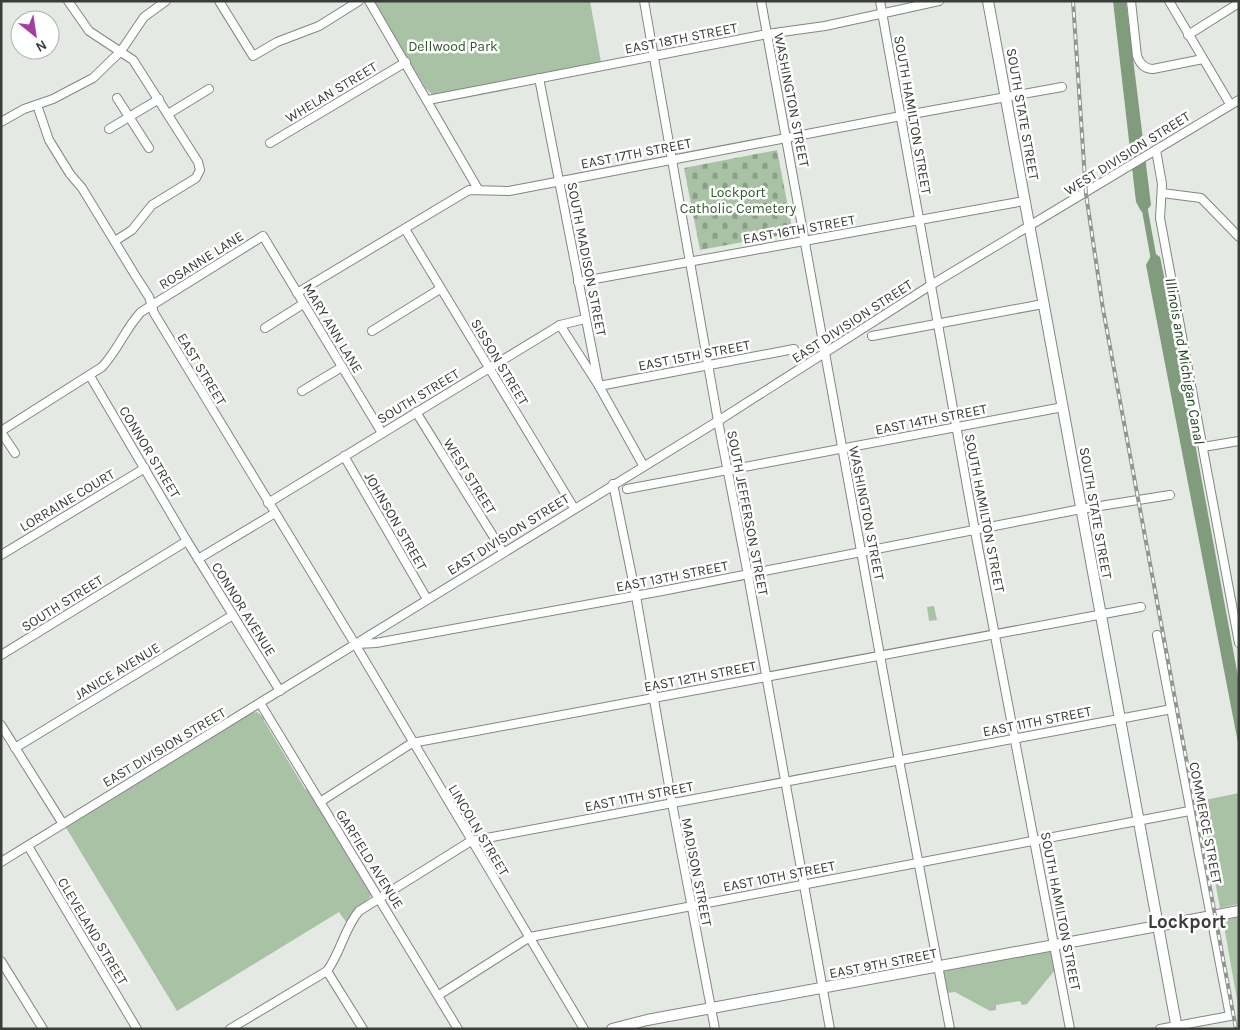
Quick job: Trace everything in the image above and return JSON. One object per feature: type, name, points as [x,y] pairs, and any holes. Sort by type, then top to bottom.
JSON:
[{"type":"main road","name":"SOUTH STATE STREET","points":[[988,1],[1028,227],[1177,1027]]},
{"type":"main road","name":"EAST 9TH STREET","points":[[612,1029],[938,966],[1056,946],[1239,911]]},
{"type":"street","points":[[68,1],[89,31],[121,51],[137,65],[198,162],[200,170],[196,178],[152,205],[132,230],[115,242]]},
{"type":"street","points":[[1,122],[24,109],[85,84],[121,51],[144,17],[166,1]]},
{"type":"street","points":[[219,1],[253,56],[277,42],[319,26],[359,1]]},
{"type":"street","points":[[369,1],[478,189]]},
{"type":"street","name":"SOUTH JEFFERSON STREET","points":[[644,1],[718,421],[786,781],[830,1029]]},
{"type":"street","name":"WASHINGTON STREET","points":[[761,1],[899,760],[950,1029]]},
{"type":"street","name":"SOUTH HAMILTON STREET","points":[[880,1],[975,530],[1056,946],[1070,1029]]},
{"type":"street","name":"EAST 18TH STREET","points":[[428,100],[655,55],[767,34],[801,30],[939,1]]},
{"type":"street","points":[[1131,1],[1136,56],[1140,63],[1148,69],[1154,70],[1203,60]]},
{"type":"street","points":[[1169,1],[1230,104]]},
{"type":"street","points":[[1188,35],[1239,3]]},
{"type":"street","name":"WHELAN STREET","points":[[270,143],[406,62]]},
{"type":"street","name":"SOUTH MADISON STREET","points":[[538,78],[560,181],[599,386]]},
{"type":"street","name":"EAST 17TH STREET","points":[[297,294],[469,190],[478,189],[500,192],[672,158],[1062,87]]},
{"type":"street","points":[[168,114],[209,89]]},
{"type":"street","points":[[117,98],[149,148]]},
{"type":"street","points":[[109,129],[159,99]]},
{"type":"street","name":"WEST DIVISION STREET","points":[[1028,227],[1120,174],[1239,100]]},
{"type":"street","name":"EAST STREET","points":[[37,105],[49,140],[70,174],[82,188],[115,242],[152,305],[154,313],[355,644]]},
{"type":"street","points":[[1153,152],[1162,193],[1160,218],[1239,643]]},
{"type":"street","points":[[1162,193],[1201,198],[1239,237]]},
{"type":"street","name":"EAST 16TH STREET","points":[[578,282],[1024,201]]},
{"type":"street","name":"EAST DIVISION STREET","points":[[1,862],[643,465],[718,421],[931,285],[1028,227]]},
{"type":"street","name":"SISSON STREET","points":[[405,228],[440,289],[574,508]]},
{"type":"street","name":"MARY ANN LANE","points":[[263,236],[382,433]]},
{"type":"street","name":"ROSANNE LANE","points":[[1,431],[102,367],[112,355],[131,323],[152,305],[263,236]]},
{"type":"street","points":[[372,330],[440,289]]},
{"type":"street","points":[[265,328],[303,304]]},
{"type":"street","points":[[872,336],[1043,304]]},
{"type":"street","name":"SOUTH STREET","points":[[268,503],[560,325],[585,318]]},
{"type":"street","points":[[560,325],[599,386],[643,465]]},
{"type":"street","name":"EAST 15TH STREET","points":[[599,386],[794,349]]},
{"type":"street","points":[[302,391],[342,367]]},
{"type":"street","name":"CONNOR STREET","points":[[90,376],[187,541]]},
{"type":"street","name":"EAST 14TH STREET","points":[[627,489],[1063,407]]},
{"type":"street","name":"WEST STREET","points":[[416,412],[503,552]]},
{"type":"street","points":[[1,431],[15,453]]},
{"type":"street","points":[[1203,447],[1239,441]]},
{"type":"street","name":"JOHNSON STREET","points":[[344,456],[427,599]]},
{"type":"street","name":"LORRAINE COURT","points":[[1,554],[145,468]]},
{"type":"street","name":"MADISON STREET","points":[[613,484],[636,596],[690,905],[715,1029]]},
{"type":"street","name":"EAST 13TH STREET","points":[[355,644],[376,643],[636,596],[1082,509],[1170,495]]},
{"type":"street","points":[[198,558],[275,513]]},
{"type":"street","name":"SOUTH STREET","points":[[1,655],[187,541]]},
{"type":"street","name":"CONNOR AVENUE","points":[[187,541],[280,691]]},
{"type":"street","name":"EAST 12TH STREET","points":[[320,802],[412,743],[1141,607]]},
{"type":"street","name":"JANICE AVENUE","points":[[15,748],[233,615]]},
{"type":"street","name":"COMMERCE STREET","points":[[1156,634],[1230,1016],[1177,1027]]},
{"type":"street","name":"LINCOLN STREET","points":[[355,644],[412,743],[584,1029]]},
{"type":"street","name":"GARFIELD AVENUE","points":[[260,703],[458,1029]]},
{"type":"street","name":"EAST 11TH STREET","points":[[327,971],[333,962],[344,933],[360,911],[471,841],[1120,718],[1172,710]]},
{"type":"street","points":[[1,726],[63,824]]},
{"type":"street","name":"EAST 10TH STREET","points":[[439,996],[530,937],[804,883],[1139,822],[1205,808]]},
{"type":"street","name":"CLEVELAND STREET","points":[[28,846],[137,1029]]},
{"type":"street","points":[[1,961],[43,1029]]},
{"type":"street","points":[[230,1029],[327,971],[363,1029]]},
{"type":"street","points":[[1160,1029],[1177,1027]]},
{"type":"green space","name":"Dellwood Park","points":[[373,1],[590,1],[601,62],[433,95],[426,89]]},
{"type":"green space","name":"Lockport Catholic Cemetery","points":[[777,150],[793,233],[700,250],[684,168]]},
{"type":"green space","points":[[934,606],[937,620],[929,621],[927,607]]},
{"type":"green space","points":[[257,712],[264,718],[264,721],[305,789],[308,790],[370,891],[371,896],[346,922],[339,912],[177,1011],[65,826],[250,713]]},
{"type":"green space","points":[[1239,793],[1239,904],[1220,908],[1200,801]]},
{"type":"green space","points":[[1239,917],[1239,1011],[1223,920]]},
{"type":"green space","points":[[1051,951],[1055,970],[1027,1004],[1022,1005],[1020,1001],[996,1005],[996,1010],[990,1011],[955,992],[947,993],[943,971]]},
{"type":"shaded area","points":[[1113,1],[1126,1],[1151,205],[1145,213],[1141,211],[1136,202]]},
{"type":"shaded area","name":"Illinois and Michigan Canal","points":[[1153,252],[1160,257],[1166,286],[1239,682],[1239,748],[1146,265]]},
{"type":"waterway","name":"Illinois and Michigan Canal","points":[[1144,205],[1154,260]]},
{"type":"railway","points":[[1073,1],[1086,194],[1103,309],[1236,1029]]},
{"type":"district","name":"Lockport","points":[[1187,921]]}]
